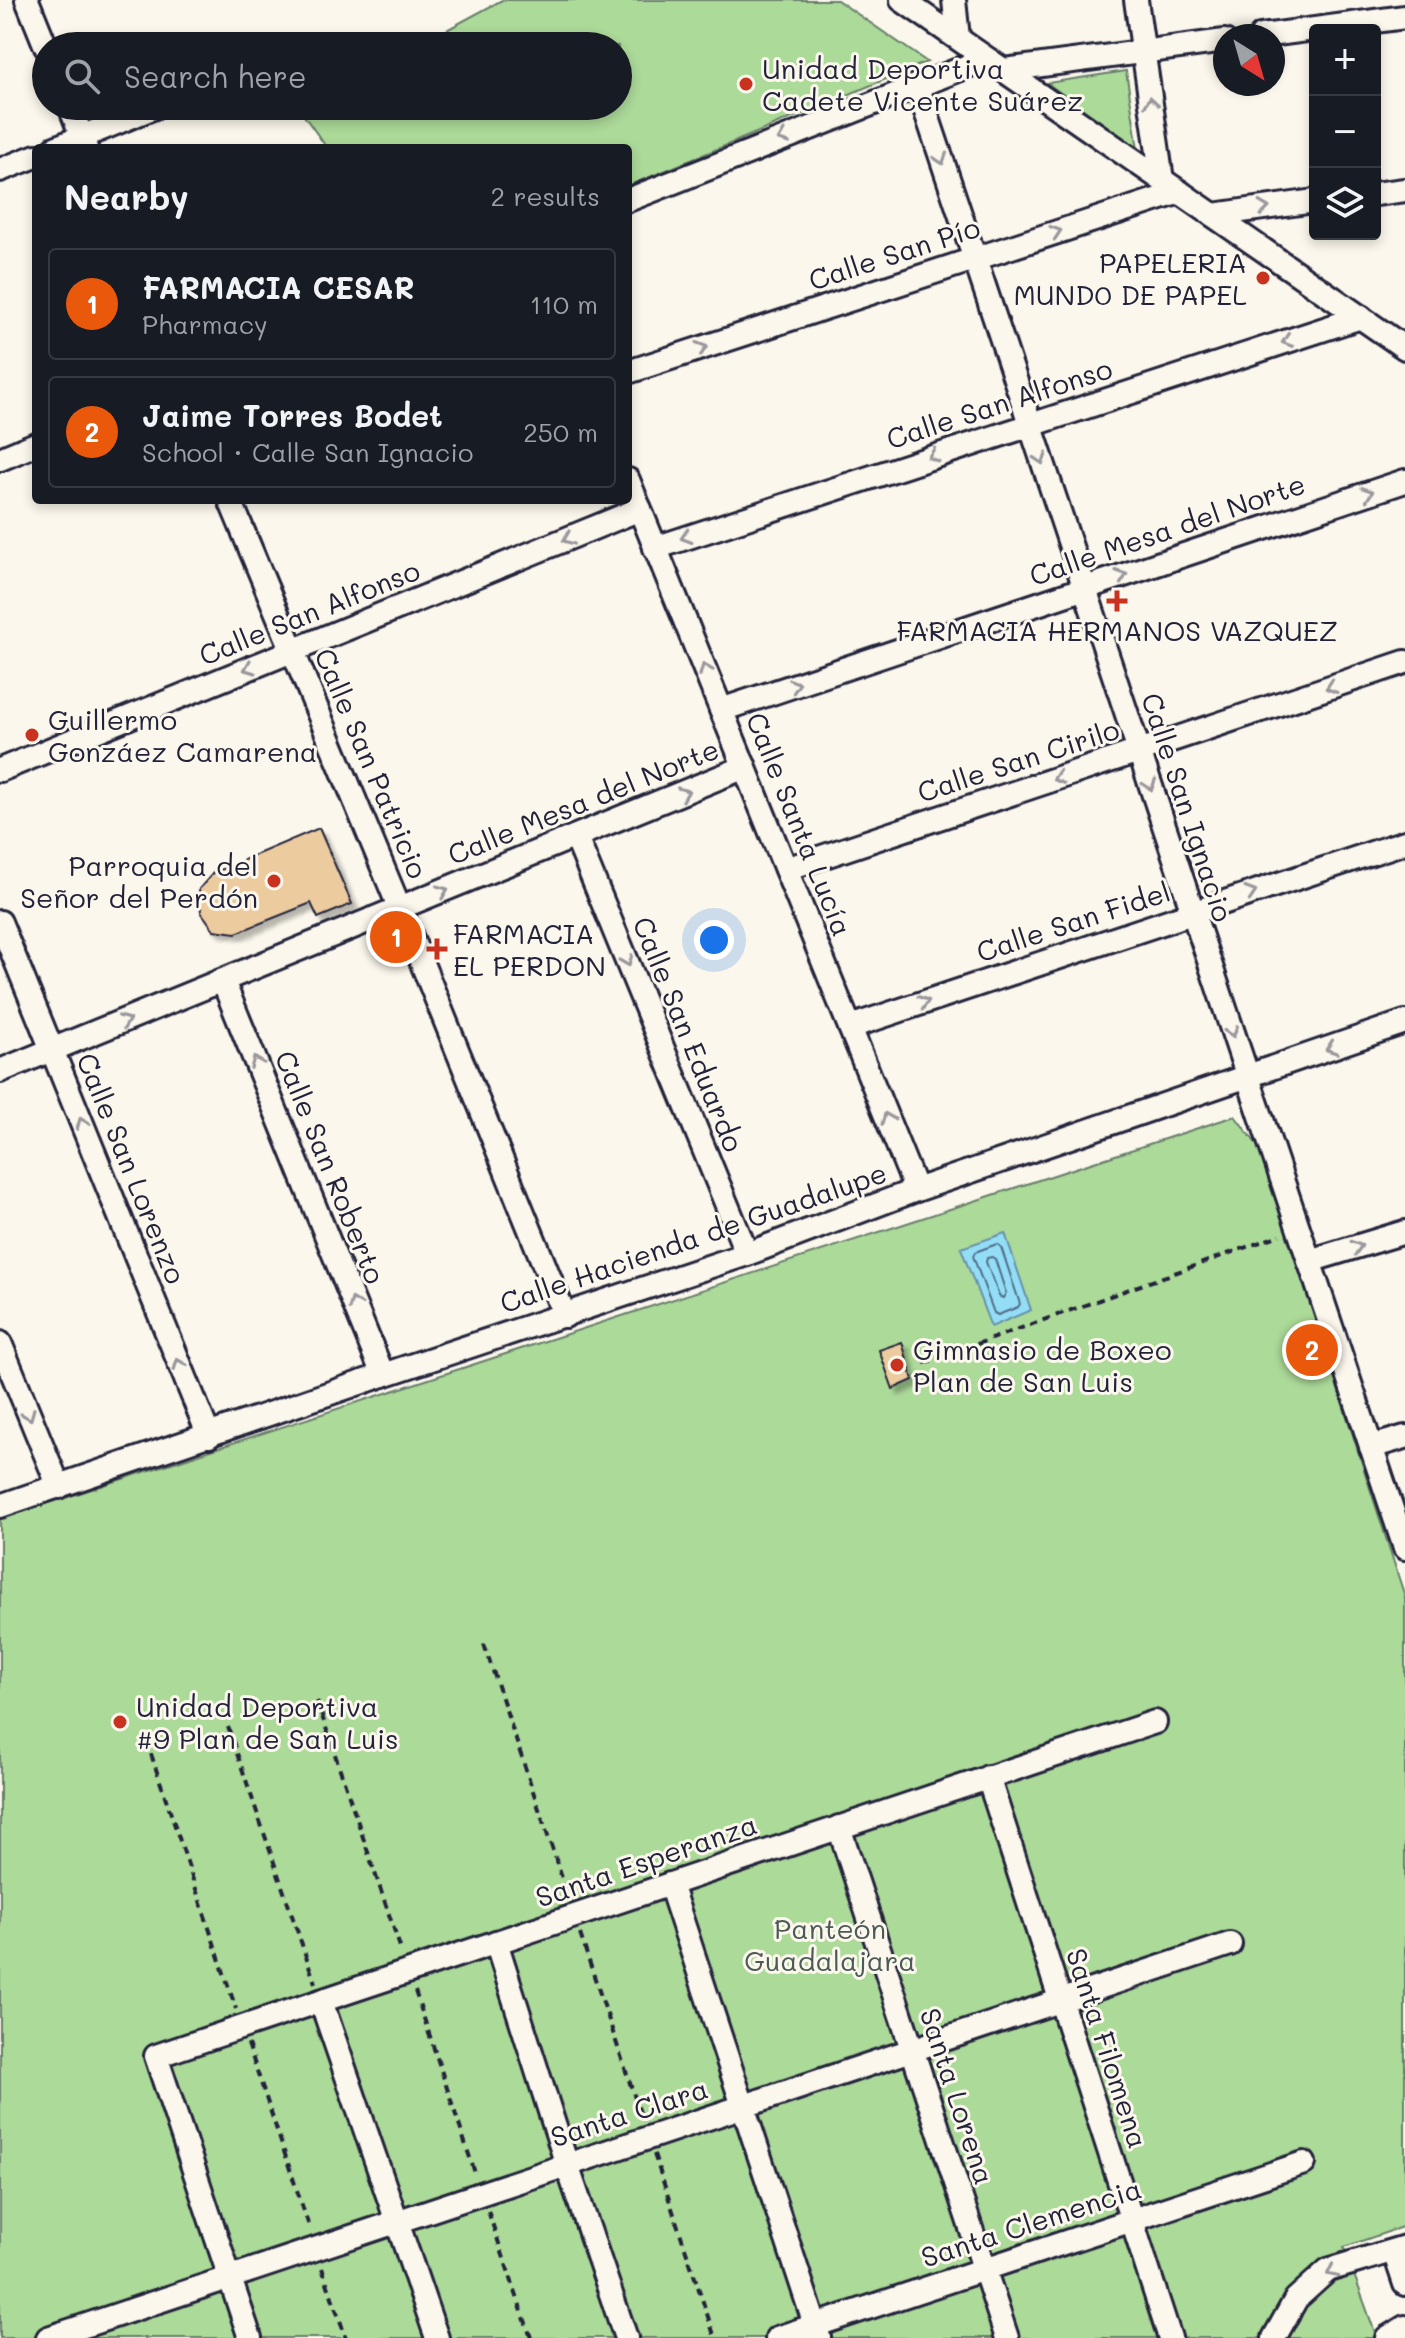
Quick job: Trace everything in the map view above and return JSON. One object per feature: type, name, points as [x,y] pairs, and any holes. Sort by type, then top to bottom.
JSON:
[{"type":"street","points":[[27,0],[40,32]]},
{"type":"street","points":[[902,0],[1405,348]]},
{"type":"street","points":[[954,0],[958,38]]},
{"type":"street","points":[[1136,0],[1171,186]]},
{"type":"street","points":[[1285,33],[1405,17]]},
{"type":"street","points":[[632,198],[917,85],[995,64],[1144,52],[1213,43]]},
{"type":"street","name":"Calle San Ignacio","points":[[917,85],[1405,1548]]},
{"type":"street","points":[[75,120],[84,143],[129,120]]},
{"type":"street","points":[[0,170],[32,158]]},
{"type":"street","name":"Calle San Pío","points":[[632,371],[974,258],[1171,186]]},
{"type":"street","points":[[1381,193],[1405,190]]},
{"type":"street","points":[[1213,215],[1309,202]]},
{"type":"street","name":"Calle San Alfonso","points":[[655,548],[1361,317]]},
{"type":"street","points":[[0,459],[32,446]]},
{"type":"street","name":"Calle Mesa del Norte","points":[[721,710],[1405,481]]},
{"type":"street","name":"Calle Santa Lucía","points":[[632,490],[916,1190]]},
{"type":"street","name":"Calle San Patricio","points":[[232,504],[565,1316]]},
{"type":"street","name":"Calle San Alfonso","points":[[0,770],[640,509]]},
{"type":"street","name":"Calle San Cirilo","points":[[786,869],[1405,662]]},
{"type":"street","name":"Calle Mesa del Norte","points":[[0,1071],[745,767]]},
{"type":"street","name":"Calle San Eduardo","points":[[576,837],[747,1254]]},
{"type":"street","name":"Calle San Fidel","points":[[850,1027],[1405,842]]},
{"type":"street","name":"Calle San Lorenzo","points":[[0,922],[209,1436]]},
{"type":"street","name":"Calle San Roberto","points":[[223,981],[383,1375]]},
{"type":"street","name":"Calle Hacienda de Guadalupe","points":[[0,1506],[747,1254],[916,1190],[1405,1022]]},
{"type":"street","points":[[1309,1261],[1405,1232]]},
{"type":"street","points":[[0,1343],[59,1487]]},
{"type":"street","points":[[1371,1447],[1405,1437]]},
{"type":"street","name":"Santa Esperanza","points":[[230,2277],[156,2056],[1155,1722]]},
{"type":"street","name":"Santa Filomena","points":[[988,1777],[1170,2338]]},
{"type":"street","name":"Santa Lorena","points":[[839,1827],[1007,2338]]},
{"type":"street","points":[[670,1884],[817,2332]]},
{"type":"street","points":[[496,1942],[626,2338]]},
{"type":"street","name":"Santa Clara","points":[[62,2336],[230,2277],[1230,1944]]},
{"type":"street","points":[[321,2001],[437,2338]]},
{"type":"street","name":"Santa Clemencia","points":[[777,2338],[817,2332],[984,2269],[1304,2163]]},
{"type":"street","points":[[1274,2338],[1296,2299],[1328,2270],[1400,2249],[1405,2284]]},
{"type":"street","points":[[230,2277],[250,2338]]},
{"type":"street","points":[[1387,2338],[1405,2327]]},
{"type":"path","points":[[924,1363],[1263,1242]]},
{"type":"path","points":[[484,1644],[715,2338]]},
{"type":"path","points":[[317,1701],[531,2338]]},
{"type":"path","points":[[228,1727],[321,2001]]},
{"type":"green space","name":"Unidad Deportiva Cadete Vicente Suárez","points":[[502,0],[837,0],[927,62],[632,184],[632,144],[324,144],[307,120],[632,120],[632,32],[443,32]]},
{"type":"green space","points":[[1126,71],[1138,149],[1047,83]]},
{"type":"green space","name":"Panteón Guadalajara","points":[[1235,1116],[1261,1150],[1405,1597],[1405,2226],[1344,2247],[1377,2338],[0,2338],[0,1519]]},
{"type":"water","points":[[1005,1233],[1031,1310],[991,1327],[961,1248]]},
{"type":"building","name":"Parroquia del Señor del Perdón","points":[[319,828],[352,904],[318,918],[311,903],[236,933],[214,930],[201,912],[199,889],[213,873]]},
{"type":"building","name":"Gimnasio de Boxeo Plan de San Luis","points":[[902,1342],[913,1380],[893,1389],[879,1350]]},
{"type":"place","name":"Unidad Deportiva Cadete Vicente Suárez","points":[[746,84]]},
{"type":"place","name":"PAPELERIA MUND0 DE PAPEL","points":[[1263,278]]},
{"type":"place","name":"FARMACIA HERMANOS VAZQUEZ","points":[[1117,601]]},
{"type":"place","name":"Guillermo Gonzáez Camarena","points":[[32,735]]},
{"type":"place","name":"Parroquia del Señor del Perdón","points":[[274,881]]},
{"type":"place","name":"FARMACIA CESAR","points":[[396,937]]},
{"type":"place","name":"FARMACIA EL PERDON","points":[[437,949]]},
{"type":"place","name":"Jaime Torres Bodet","points":[[1312,1350]]},
{"type":"place","name":"Gimnasio de Boxeo Plan de San Luis","points":[[897,1365]]},
{"type":"place","name":"Unidad Deportiva #9 Plan de San Luis","points":[[120,1722]]}]
